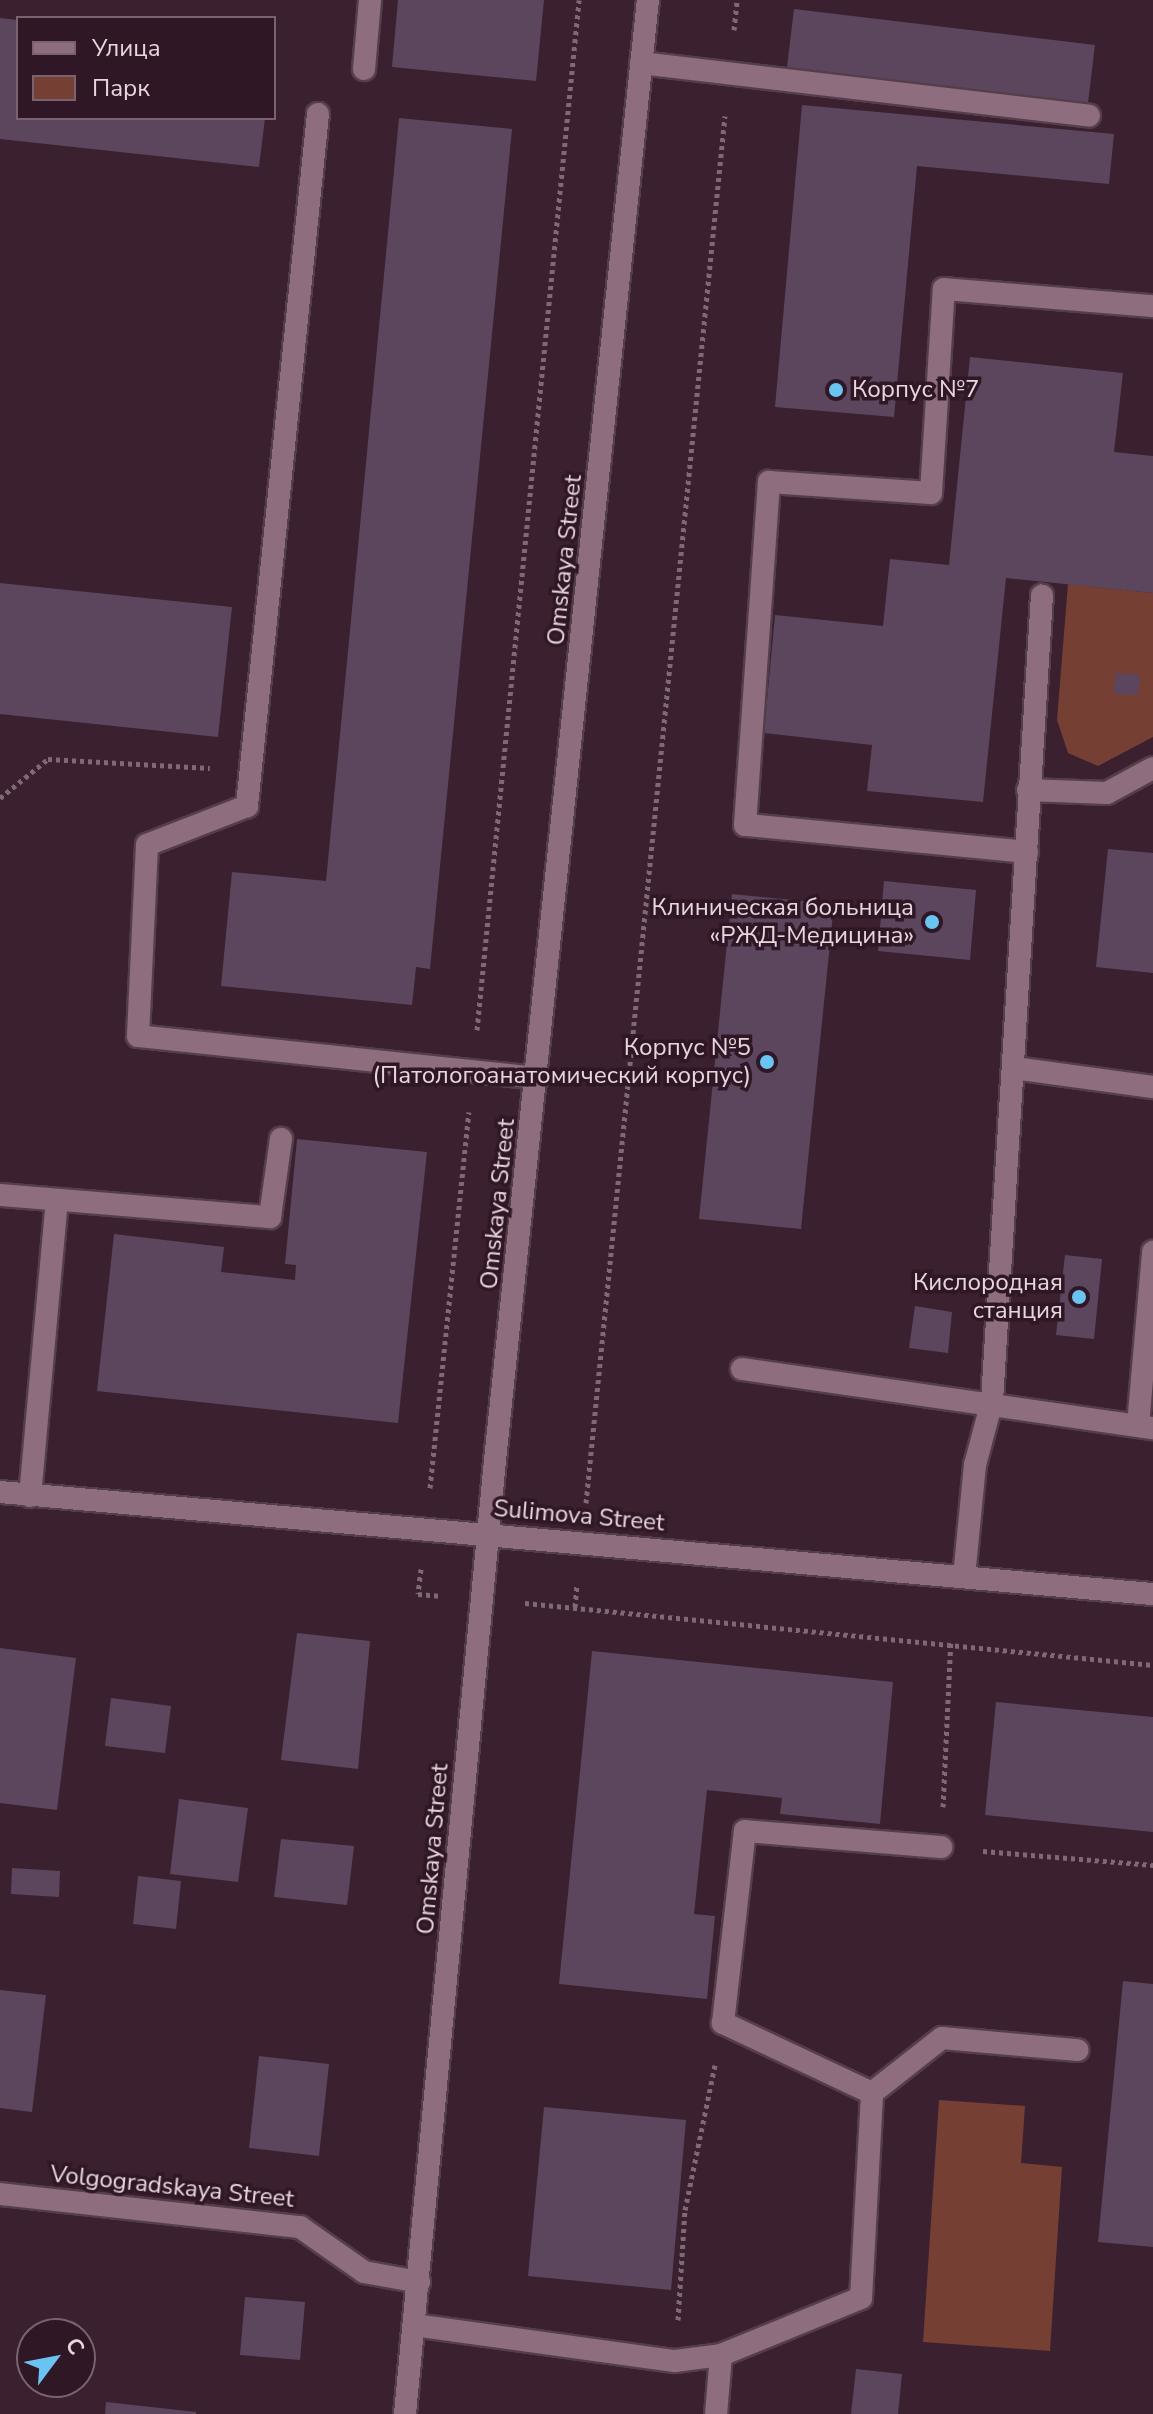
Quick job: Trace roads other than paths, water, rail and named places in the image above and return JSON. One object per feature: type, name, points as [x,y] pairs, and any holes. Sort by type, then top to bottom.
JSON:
[{"type":"street","points":[[364,69],[370,0]]},
{"type":"street","name":"Omskaya Street","points":[[405,2414],[488,1534],[538,1078],[648,0]]},
{"type":"street","points":[[641,63],[1089,116]]},
{"type":"street","points":[[318,114],[247,806],[147,845],[138,1036],[538,1078]]},
{"type":"street","points":[[1027,852],[745,825],[769,482],[931,493],[944,289],[1153,306]]},
{"type":"street","points":[[964,1577],[975,1465],[992,1401],[1042,596]]},
{"type":"street","points":[[1028,790],[1107,793],[1153,768]]},
{"type":"street","points":[[1014,1068],[1153,1087]]},
{"type":"street","points":[[0,1195],[270,1217],[281,1139]]},
{"type":"street","points":[[30,1496],[57,1201]]},
{"type":"street","points":[[742,1369],[992,1401],[1146,1426],[1153,1252]]},
{"type":"street","name":"Sulimova Street","points":[[0,1492],[426,1527],[1153,1594]]},
{"type":"street","points":[[872,2093],[723,2023],[745,1831],[941,1847]]},
{"type":"street","points":[[414,2325],[675,2361],[721,2355],[861,2298],[872,2093],[942,2038],[1077,2050]]},
{"type":"street","name":"Volgogradskaya Street","points":[[0,2194],[300,2227],[364,2272],[419,2282]]},
{"type":"street","points":[[716,2414],[721,2355]]},
{"type":"place","name":"Корпус №7","points":[[836,390]]},
{"type":"place","name":"Клиническая больница «РЖД-Медицина»","points":[[932,922]]},
{"type":"place","name":"Корпус №5 (Патологоанатомический корпус)","points":[[767,1062]]},
{"type":"place","name":"Кислородная станция","points":[[1079,1297]]}]
